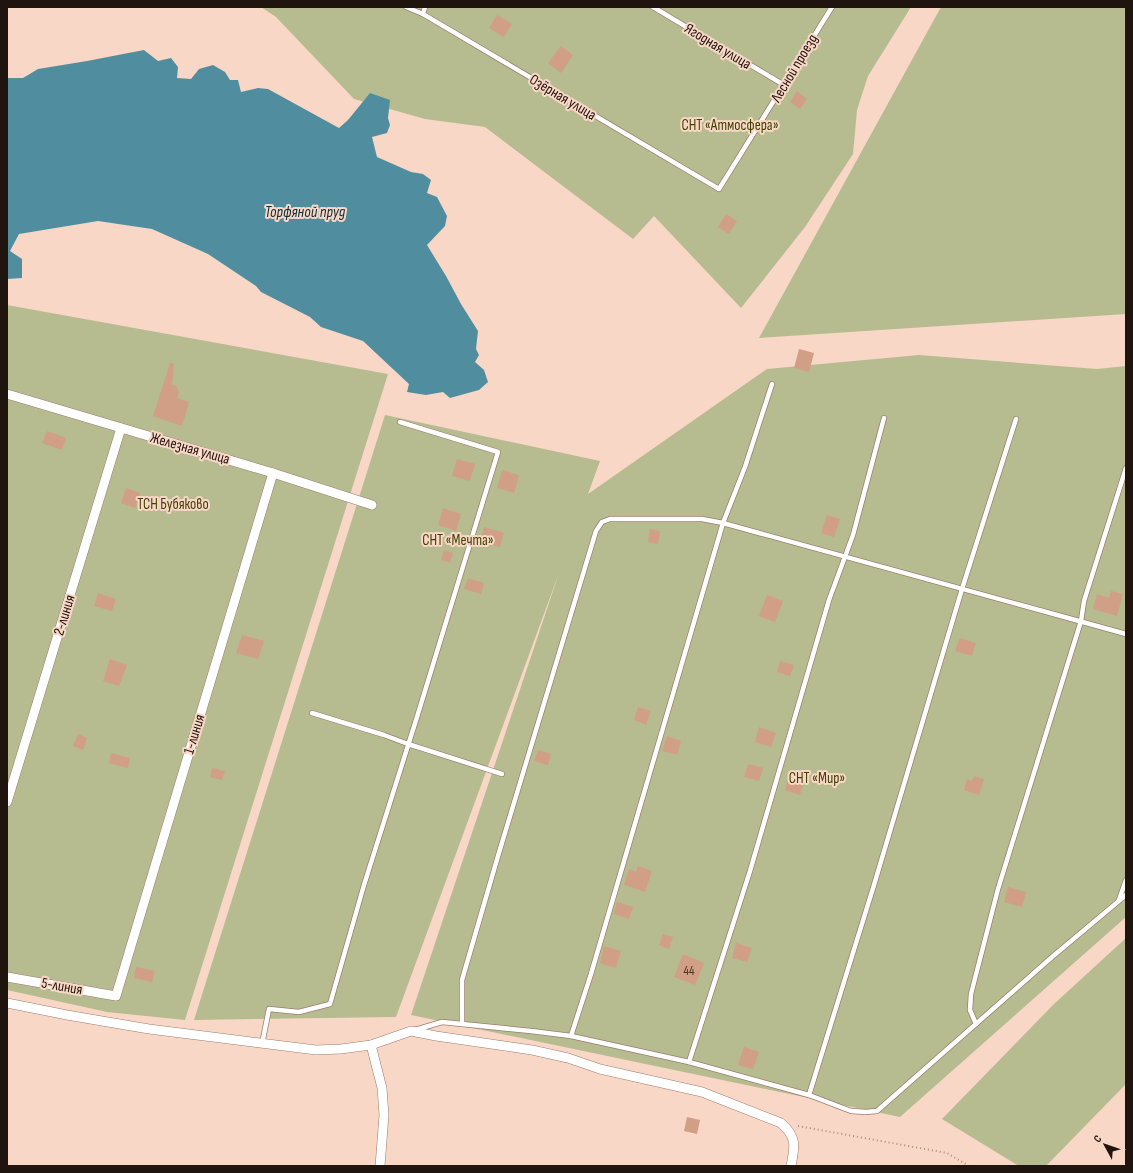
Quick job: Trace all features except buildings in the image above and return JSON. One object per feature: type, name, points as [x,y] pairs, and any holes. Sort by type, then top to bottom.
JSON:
[{"type":"street","name":"Железная улица","points":[[7,394],[372,504]]},
{"type":"street","name":"2-линия","points":[[7,802],[121,428]]},
{"type":"street","name":"1-линия","points":[[116,996],[272,473]]},
{"type":"street","name":"5-линия","points":[[7,977],[116,996]]},
{"type":"street","points":[[7,1003],[67,1016],[149,1029],[316,1050],[341,1049],[371,1045],[412,1031],[532,1050],[568,1058],[600,1069],[702,1092],[781,1123],[789,1130],[794,1144],[791,1166]]},
{"type":"street","points":[[371,1045],[382,1088],[384,1115],[380,1166]]},
{"type":"lane","name":"Озёрная улица","points":[[406,7],[423,14],[719,189]]},
{"type":"lane","points":[[423,14],[426,7]]},
{"type":"lane","name":"Ягодная улица","points":[[653,7],[784,86]]},
{"type":"lane","name":"Лесной проезд","points":[[719,189],[832,7]]},
{"type":"lane","points":[[571,1036],[723,523],[745,467],[772,384]]},
{"type":"lane","points":[[689,1062],[750,871],[829,600],[853,535],[884,418]]},
{"type":"lane","points":[[809,1095],[874,885],[962,589],[1016,419]]},
{"type":"lane","points":[[262,1044],[269,1009],[299,1012],[330,1004],[364,886],[498,452],[400,422]]},
{"type":"lane","points":[[976,1024],[970,1010],[971,994],[998,889],[1081,621],[1084,600],[1126,468]]},
{"type":"lane","points":[[462,1024],[462,980],[596,531],[602,522],[610,518],[702,519],[723,523],[1126,634]]},
{"type":"lane","points":[[312,713],[502,774]]},
{"type":"lane","points":[[1119,901],[1126,880]]},
{"type":"lane","points":[[412,1031],[442,1022],[571,1036],[689,1062],[809,1095],[851,1111],[877,1111],[1052,957],[1126,895]]},
{"type":"path","points":[[781,1123],[947,1153],[969,1166]]},
{"type":"green space","name":"СНТ «Атмосфера»","points":[[261,7],[911,7],[868,76],[857,110],[853,154],[805,227],[741,308],[654,216],[633,239],[485,127],[425,119],[354,99],[276,17]]},
{"type":"green space","points":[[941,7],[1126,7],[1126,314],[759,338]]},
{"type":"green space","name":"ТСН Бубяково","points":[[7,305],[388,374],[185,1020],[107,1012],[7,990]]},
{"type":"green space","name":"СНТ «Мир»","points":[[919,355],[1097,369],[1126,366],[1126,917],[900,1117],[411,1015],[559,573],[396,1017],[194,1020],[385,415],[600,461],[588,494],[767,369]]},
{"type":"green space","points":[[1126,938],[1126,1084],[1046,1166],[1019,1166],[942,1119],[1054,1004]]},
{"type":"water","name":"Торфяной пруд","points":[[144,50],[158,61],[171,58],[178,67],[177,78],[191,79],[199,69],[213,65],[225,72],[230,80],[238,80],[241,92],[258,88],[268,89],[339,128],[348,120],[370,93],[390,100],[388,118],[390,125],[387,133],[372,137],[377,157],[411,172],[423,174],[431,180],[427,193],[437,197],[447,216],[445,226],[427,245],[478,331],[476,349],[479,355],[475,362],[484,370],[488,382],[479,390],[450,398],[443,392],[426,395],[407,392],[409,384],[363,341],[321,327],[310,317],[261,292],[256,286],[208,254],[152,229],[98,221],[19,234],[10,251],[22,259],[22,278],[7,279],[7,78],[23,78],[38,69]]},
{"type":"park label","name":"СНТ «Мечта»","points":[[458,540]]}]
